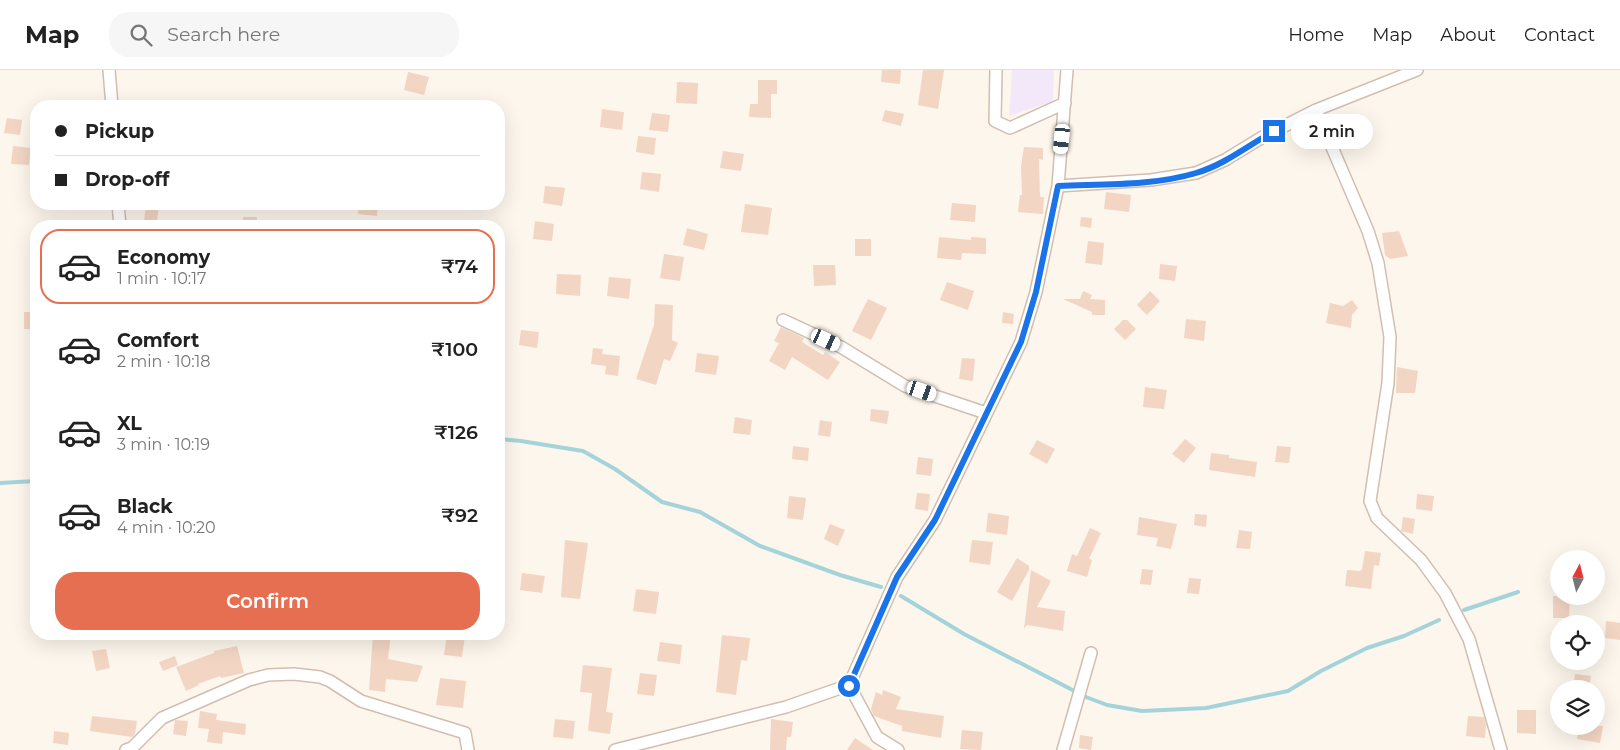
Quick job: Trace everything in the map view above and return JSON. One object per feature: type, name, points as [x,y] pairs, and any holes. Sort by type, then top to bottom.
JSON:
[{"type":"street","points":[[109,70],[112,100]]},
{"type":"street","points":[[996,70],[995,121],[1010,128],[1065,103]]},
{"type":"street","points":[[614,750],[786,708],[849,686],[897,577],[935,520],[1021,342],[1036,292],[1058,186],[1067,70]]},
{"type":"street","points":[[1058,186],[1151,180],[1196,173],[1226,160],[1261,138],[1316,110],[1417,70]]},
{"type":"street","points":[[1316,110],[1368,232],[1378,264],[1390,337],[1388,383],[1370,501],[1377,518],[1420,560],[1445,593],[1469,640],[1502,750]]},
{"type":"street","points":[[783,320],[840,347],[906,386],[986,413]]},
{"type":"street","points":[[1063,750],[1091,653]]},
{"type":"street","points":[[126,750],[132,748],[162,718],[249,680],[268,675],[294,674],[330,681],[361,702],[465,733],[468,750]]},
{"type":"street","points":[[849,686],[877,737],[898,750]]},
{"type":"shaded area","points":[[1012,70],[1054,70],[1053,101],[1009,116]]},
{"type":"building","points":[[882,70],[901,70],[900,84],[881,82]]},
{"type":"building","points":[[923,70],[944,70],[938,109],[918,105]]},
{"type":"building","points":[[408,72],[429,77],[424,95],[404,90]]},
{"type":"building","points":[[758,80],[777,80],[777,94],[771,94],[771,118],[749,117],[750,104],[758,104]]},
{"type":"building","points":[[677,82],[698,83],[697,104],[676,103]]},
{"type":"building","points":[[602,109],[624,112],[622,130],[600,127]]},
{"type":"building","points":[[885,110],[904,114],[901,126],[882,121]]},
{"type":"building","points":[[652,113],[670,115],[668,132],[649,130]]},
{"type":"building","points":[[7,118],[22,120],[20,135],[4,133]]},
{"type":"building","points":[[638,136],[656,138],[654,155],[636,152]]},
{"type":"building","points":[[13,146],[30,148],[29,165],[11,164]]},
{"type":"building","points":[[1024,147],[1043,148],[1043,160],[1039,159],[1040,197],[1044,197],[1043,214],[1018,212],[1020,195],[1022,195],[1021,166]]},
{"type":"building","points":[[723,151],[744,154],[741,171],[720,168]]},
{"type":"building","points":[[642,172],[661,174],[659,192],[640,189]]},
{"type":"building","points":[[545,186],[565,188],[562,206],[543,203]]},
{"type":"building","points":[[1106,192],[1131,195],[1129,212],[1104,209]]},
{"type":"building","points":[[952,203],[976,205],[975,222],[950,220]]},
{"type":"building","points":[[745,204],[772,208],[768,235],[741,232]]},
{"type":"building","points":[[145,210],[158,210],[157,220],[144,220]]},
{"type":"building","points":[[358,210],[378,210],[377,216],[358,214]]},
{"type":"building","points":[[243,217],[257,217],[257,220],[243,220]]},
{"type":"building","points":[[1081,217],[1092,218],[1091,228],[1080,226]]},
{"type":"building","points":[[535,221],[554,224],[552,241],[533,239]]},
{"type":"building","points":[[687,228],[708,234],[704,250],[683,245]]},
{"type":"building","points":[[1399,231],[1408,256],[1390,259],[1385,255],[1382,233]]},
{"type":"building","points":[[939,237],[971,240],[971,237],[986,238],[986,254],[962,253],[961,260],[937,258]]},
{"type":"building","points":[[855,239],[871,239],[871,256],[855,256]]},
{"type":"building","points":[[1088,241],[1104,243],[1102,265],[1085,263]]},
{"type":"building","points":[[664,254],[684,257],[680,281],[660,278]]},
{"type":"building","points":[[1160,264],[1177,266],[1175,281],[1159,279]]},
{"type":"building","points":[[813,265],[835,265],[836,285],[814,286]]},
{"type":"building","points":[[557,274],[581,275],[580,296],[556,294]]},
{"type":"building","points":[[609,277],[631,279],[629,299],[607,296]]},
{"type":"building","points":[[947,282],[974,291],[968,310],[940,300]]},
{"type":"building","points":[[1083,291],[1092,295],[1090,299],[1105,300],[1105,315],[1092,315],[1092,312],[1063,299],[1080,299]]},
{"type":"building","points":[[1150,291],[1160,301],[1147,315],[1137,305]]},
{"type":"building","points":[[868,299],[887,308],[871,340],[852,331]]},
{"type":"building","points":[[1352,300],[1358,308],[1352,315],[1351,328],[1326,323],[1330,303],[1343,306]]},
{"type":"building","points":[[655,304],[673,305],[672,340],[678,343],[670,361],[664,359],[656,385],[636,379],[654,325]]},
{"type":"building","points":[[24,312],[30,312],[30,329],[24,329]]},
{"type":"building","points":[[1003,312],[1014,314],[1013,324],[1002,323]]},
{"type":"building","points":[[1186,319],[1206,321],[1204,341],[1184,338]]},
{"type":"building","points":[[1123,320],[1127,320],[1136,329],[1125,340],[1114,329]]},
{"type":"building","points":[[781,327],[804,338],[802,342],[823,355],[825,352],[840,362],[828,380],[792,357],[785,370],[769,361],[779,343],[774,341]]},
{"type":"building","points":[[521,330],[539,332],[537,348],[519,345]]},
{"type":"building","points":[[593,348],[603,349],[602,354],[620,356],[618,376],[605,374],[606,366],[591,364]]},
{"type":"building","points":[[697,353],[719,356],[716,375],[695,372]]},
{"type":"building","points":[[962,358],[975,359],[973,381],[959,379]]},
{"type":"building","points":[[1397,367],[1418,371],[1415,393],[1396,393]]},
{"type":"building","points":[[1145,387],[1167,390],[1164,409],[1143,407]]},
{"type":"building","points":[[871,409],[889,411],[887,424],[870,421]]},
{"type":"building","points":[[735,417],[752,420],[750,435],[733,433]]},
{"type":"building","points":[[820,420],[832,422],[830,437],[818,435]]},
{"type":"building","points":[[1185,439],[1196,448],[1184,463],[1172,454]]},
{"type":"building","points":[[1037,440],[1055,449],[1047,464],[1029,454]]},
{"type":"building","points":[[793,446],[809,448],[808,461],[792,459]]},
{"type":"building","points":[[1277,446],[1291,447],[1289,463],[1275,462]]},
{"type":"building","points":[[1211,453],[1257,462],[1255,477],[1209,470]]},
{"type":"building","points":[[918,457],[933,459],[931,476],[916,474]]},
{"type":"building","points":[[917,493],[930,494],[928,511],[915,509]]},
{"type":"building","points":[[1417,494],[1434,496],[1432,511],[1416,509]]},
{"type":"building","points":[[789,496],[806,498],[803,520],[787,518]]},
{"type":"building","points":[[988,513],[1009,516],[1007,535],[986,532]]},
{"type":"building","points":[[1195,514],[1207,515],[1206,527],[1194,525]]},
{"type":"building","points":[[1139,517],[1177,524],[1171,549],[1156,546],[1158,538],[1137,535]]},
{"type":"building","points":[[1403,517],[1415,519],[1413,534],[1401,531]]},
{"type":"building","points":[[830,524],[845,530],[838,546],[824,539]]},
{"type":"building","points":[[1090,528],[1101,533],[1089,559],[1092,560],[1087,577],[1067,571],[1072,554],[1077,556]]},
{"type":"building","points":[[1239,530],[1252,532],[1250,549],[1236,548]]},
{"type":"building","points":[[565,540],[588,543],[580,599],[561,597]]},
{"type":"building","points":[[972,540],[993,542],[990,565],[969,562]]},
{"type":"building","points":[[1365,551],[1381,553],[1379,566],[1374,565],[1371,589],[1345,586],[1347,570],[1360,571],[1362,569]]},
{"type":"building","points":[[1017,558],[1029,566],[1029,570],[1012,601],[997,592]]},
{"type":"building","points":[[1142,569],[1153,570],[1151,585],[1140,584]]},
{"type":"building","points":[[1031,570],[1051,581],[1037,607],[1065,611],[1063,631],[1027,625],[1024,629]]},
{"type":"building","points":[[522,573],[545,576],[542,593],[520,590]]},
{"type":"building","points":[[1189,578],[1201,579],[1199,594],[1187,593]]},
{"type":"building","points":[[636,589],[659,592],[656,614],[633,611]]},
{"type":"building","points":[[1553,605],[1570,605],[1569,615],[1553,615]]},
{"type":"building","points":[[1606,621],[1620,623],[1620,640],[1605,638]]},
{"type":"building","points":[[722,635],[750,638],[747,661],[741,660],[736,695],[716,692]]},
{"type":"building","points":[[373,640],[390,640],[388,659],[423,666],[417,682],[386,679],[385,692],[369,690]]},
{"type":"building","points":[[446,640],[464,640],[462,657],[444,655]]},
{"type":"building","points":[[660,642],[682,645],[680,664],[657,661]]},
{"type":"building","points":[[237,646],[244,673],[221,678],[220,676],[198,684],[186,691],[176,667],[214,653],[214,651]]},
{"type":"building","points":[[106,649],[110,668],[96,671],[92,651]]},
{"type":"building","points":[[175,656],[178,665],[163,671],[159,662]]},
{"type":"building","points":[[583,665],[612,668],[606,712],[613,713],[610,734],[588,731],[592,693],[580,692]]},
{"type":"building","points":[[640,673],[657,675],[654,696],[637,694]]},
{"type":"building","points":[[1575,674],[1591,676],[1590,680],[1574,680]]},
{"type":"building","points":[[440,678],[466,681],[463,708],[436,705]]},
{"type":"building","points":[[883,690],[901,697],[896,709],[944,716],[941,738],[902,731],[902,726],[874,716],[871,709],[876,692],[882,695]]},
{"type":"building","points":[[1517,710],[1536,710],[1536,734],[1517,733]]},
{"type":"building","points":[[200,711],[217,714],[216,720],[246,724],[245,735],[223,732],[222,744],[207,742],[209,729],[198,728]]},
{"type":"building","points":[[92,716],[137,721],[135,734],[132,737],[90,731]]},
{"type":"building","points":[[1468,716],[1484,717],[1486,725],[1485,738],[1466,736]]},
{"type":"building","points":[[555,719],[575,721],[573,739],[553,737]]},
{"type":"building","points":[[771,719],[793,722],[791,737],[787,737],[786,750],[770,750]]},
{"type":"building","points":[[175,720],[188,721],[186,736],[173,734]]},
{"type":"building","points":[[962,730],[983,732],[981,750],[960,749]]},
{"type":"building","points":[[54,731],[69,733],[68,745],[53,743]]},
{"type":"building","points":[[1080,735],[1093,737],[1091,750],[1079,748]]},
{"type":"building","points":[[1578,735],[1601,735],[1600,743],[1577,739]]},
{"type":"building","points":[[855,738],[873,750],[847,750]]},
{"type":"waterway","points":[[505,440],[583,451],[615,469],[662,502],[700,512],[760,546],[840,575],[881,587]]},
{"type":"waterway","points":[[0,483],[30,481]]},
{"type":"waterway","points":[[1464,610],[1518,592]]},
{"type":"waterway","points":[[901,596],[964,634],[1086,697],[1107,705],[1142,711],[1206,708],[1288,691],[1321,671],[1367,648],[1404,636],[1439,620]]},
{"type":"route","points":[[849,686],[897,577],[935,520],[1021,342],[1036,292],[1058,186],[1151,180],[1196,173],[1226,160],[1274,131]]}]
